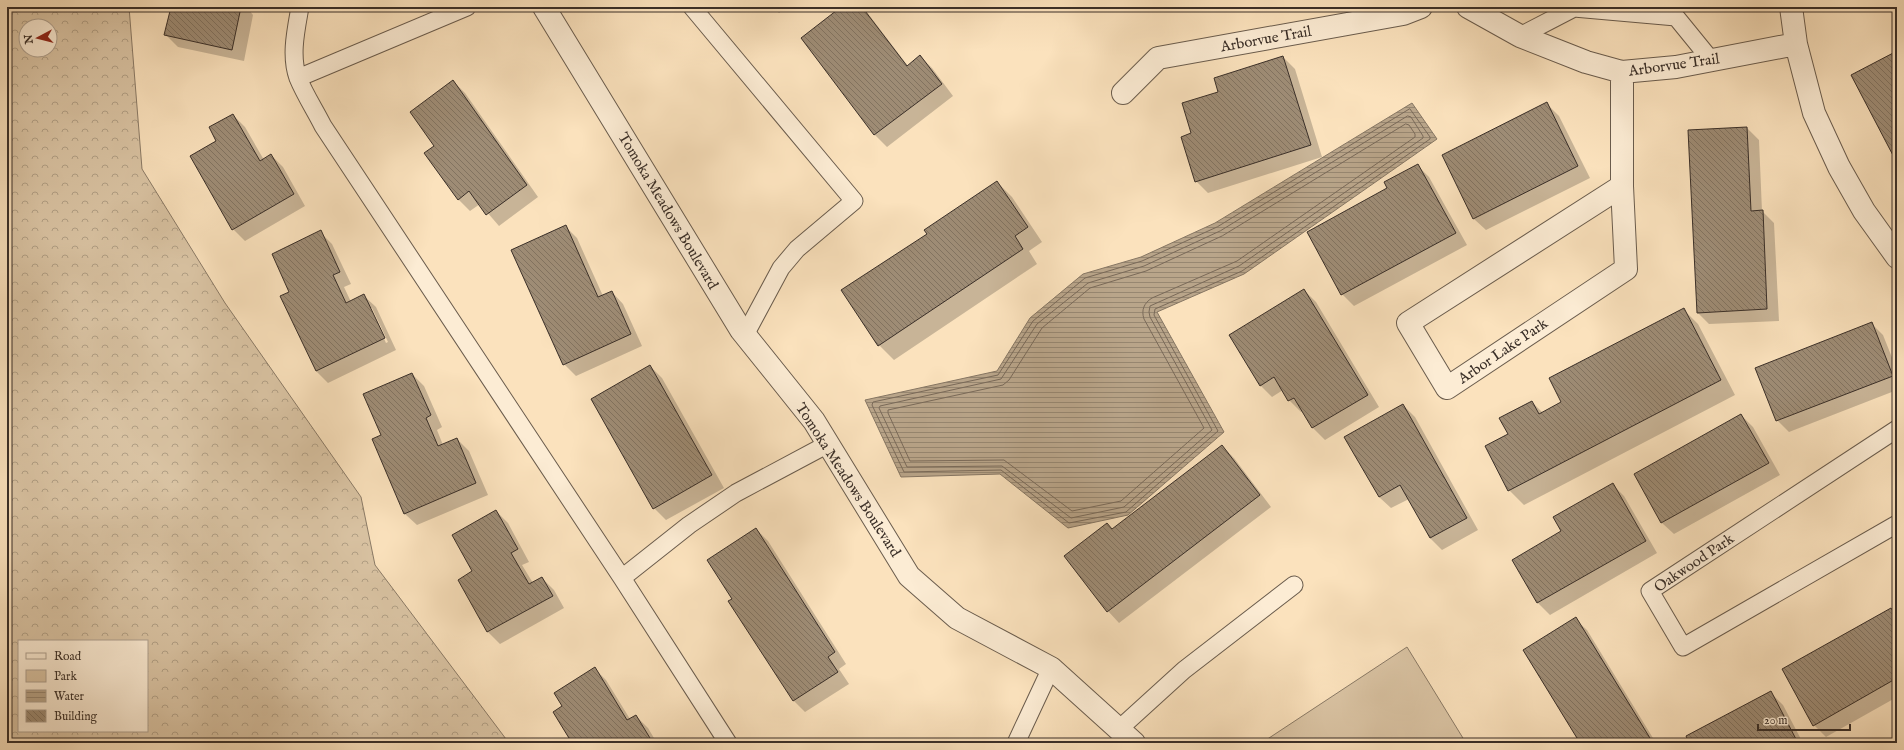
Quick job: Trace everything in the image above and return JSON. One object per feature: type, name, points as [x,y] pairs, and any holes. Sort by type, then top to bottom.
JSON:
[{"type":"street","name":"Tomoka Meadows Boulevard","points":[[544,7],[745,335],[814,421],[910,576],[957,618],[1051,668],[1126,736]]},
{"type":"street","name":"Arborvue Trail","points":[[1123,93],[1158,58],[1403,14],[1421,7]]},
{"type":"street","name":"Arborvue Trail","points":[[1468,7],[1520,36],[1586,62],[1622,72],[1676,67],[1796,44]]},
{"type":"street","points":[[1791,7],[1796,44],[1814,113],[1839,167],[1864,211],[1897,257]]},
{"type":"street","name":"Arbor Lake Park","points":[[1622,72],[1622,186],[1626,269],[1447,388],[1408,323],[1622,186]]},
{"type":"lane","points":[[300,7],[294,42],[294,60],[298,78],[323,126],[622,578],[728,743]]},
{"type":"lane","points":[[298,78],[467,7]]},
{"type":"lane","points":[[692,7],[854,201],[796,249],[781,268],[745,335]]},
{"type":"lane","points":[[1520,36],[1574,8],[1676,17],[1711,60]]},
{"type":"lane","name":"Oakwood Park","points":[[1897,429],[1650,592],[1683,647],[1897,524]]},
{"type":"lane","points":[[622,578],[689,525],[736,493],[828,444]]},
{"type":"lane","points":[[1126,736],[1184,670],[1294,585]]},
{"type":"lane","points":[[1016,743],[1051,668]]},
{"type":"green space","points":[[14,7],[129,7],[142,169],[225,303],[361,497],[375,565],[509,743],[7,743],[7,17]]},
{"type":"green space","points":[[1407,647],[1466,743],[1268,743],[1266,740]]},
{"type":"water","points":[[1412,103],[1437,139],[1244,274],[1157,312],[1224,432],[1128,515],[1068,528],[1000,474],[901,477],[865,400],[997,371],[1030,318],[1083,274],[1141,257],[1215,223]]},
{"type":"building","points":[[171,7],[241,7],[232,50],[164,35]]},
{"type":"building","points":[[841,7],[862,7],[907,66],[920,55],[942,84],[874,135],[801,38]]},
{"type":"building","points":[[1897,51],[1897,163],[1851,75]]},
{"type":"building","points":[[1283,56],[1311,145],[1195,182],[1181,137],[1191,133],[1182,103],[1218,92],[1214,78]]},
{"type":"building","points":[[453,80],[527,185],[486,215],[469,191],[458,200],[424,153],[434,146],[410,112]]},
{"type":"building","points":[[1547,102],[1578,166],[1473,219],[1442,155]]},
{"type":"building","points":[[233,114],[260,161],[271,154],[294,194],[232,230],[190,156],[216,141],[209,127]]},
{"type":"building","points":[[1747,127],[1751,211],[1763,210],[1767,309],[1697,313],[1688,130]]},
{"type":"building","points":[[1418,164],[1456,233],[1341,295],[1307,232],[1387,188],[1384,182]]},
{"type":"building","points":[[997,181],[1028,227],[1015,236],[1023,249],[878,346],[841,290],[927,234],[924,230]]},
{"type":"building","points":[[566,225],[598,297],[612,291],[631,334],[563,365],[511,250]]},
{"type":"building","points":[[321,230],[340,272],[333,275],[346,303],[364,294],[385,338],[316,371],[280,296],[289,292],[272,254]]},
{"type":"building","points":[[1304,289],[1368,395],[1312,428],[1294,398],[1288,401],[1274,377],[1260,386],[1229,335]]},
{"type":"building","points":[[1684,308],[1721,380],[1508,491],[1485,446],[1508,434],[1499,418],[1532,401],[1539,414],[1561,402],[1549,378]]},
{"type":"building","points":[[1872,322],[1893,376],[1776,421],[1755,368]]},
{"type":"building","points":[[650,365],[712,475],[653,509],[591,399]]},
{"type":"building","points":[[412,373],[431,415],[426,418],[438,446],[457,438],[476,483],[404,514],[372,439],[381,435],[363,394]]},
{"type":"building","points":[[1403,404],[1467,518],[1430,538],[1400,485],[1379,497],[1344,437]]},
{"type":"building","points":[[1741,414],[1769,463],[1661,523],[1634,474]]},
{"type":"building","points":[[1222,445],[1260,495],[1107,612],[1064,556],[1107,523],[1112,529]]},
{"type":"building","points":[[1613,483],[1646,541],[1537,603],[1512,560],[1561,531],[1553,517]]},
{"type":"building","points":[[496,510],[518,549],[511,553],[529,584],[542,577],[553,596],[487,632],[458,580],[472,571],[452,535]]},
{"type":"building","points":[[756,528],[835,652],[828,657],[838,672],[793,701],[728,601],[732,599],[707,560]]},
{"type":"building","points":[[1891,608],[1897,618],[1897,678],[1813,726],[1782,669]]},
{"type":"building","points":[[1576,617],[1653,743],[1580,743],[1523,650]]},
{"type":"building","points":[[595,667],[627,720],[636,715],[653,743],[572,743],[553,712],[562,706],[554,693]]},
{"type":"building","points":[[1771,691],[1798,743],[1689,743],[1686,736]]}]
